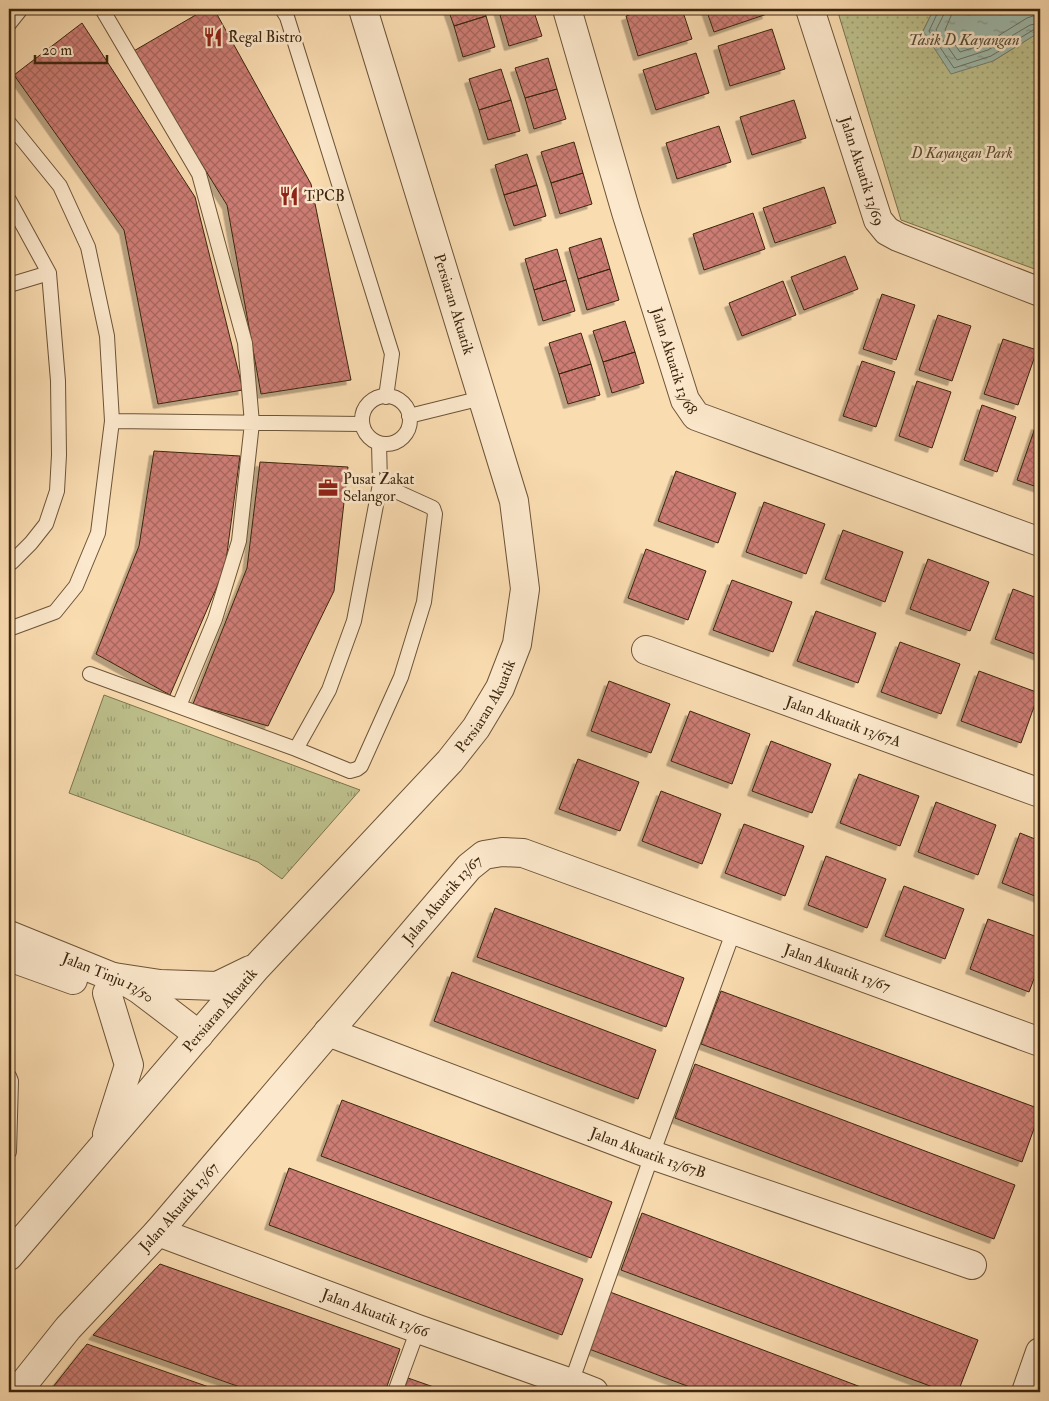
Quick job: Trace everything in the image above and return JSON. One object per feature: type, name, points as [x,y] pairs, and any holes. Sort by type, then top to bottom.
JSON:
[{"type":"street","name":"Persiaran Akuatik","points":[[9,1256],[256,968],[450,760],[476,728],[500,688],[517,644],[525,589],[514,501],[363,9]]},
{"type":"street","name":"Jalan Akuatik 13/68","points":[[567,9],[626,212],[670,353],[685,400],[696,416],[1040,542]]},
{"type":"street","name":"Jalan Akuatik 13/69","points":[[810,9],[878,220],[887,231],[898,237],[1040,292]]},
{"type":"street","name":"Jalan Akuatik 13/67A","points":[[646,650],[1040,793]]},
{"type":"street","name":"Jalan Akuatik 13/67","points":[[17,1392],[68,1328],[158,1232],[469,867],[484,855],[502,852],[523,853],[1040,1042]]},
{"type":"street","name":"Jalan Tinju 13/50","points":[[9,936],[110,985]]},
{"type":"street","name":"Jalan Tinju 13/50","points":[[9,957],[110,985],[140,990],[193,1041]]},
{"type":"street","points":[[103,1145],[129,1066],[110,985],[217,986],[256,968]]},
{"type":"street","name":"Jalan Akuatik 13/67B","points":[[328,1032],[652,1155],[972,1265]]},
{"type":"street","name":"Jalan Akuatik 13/66","points":[[158,1232],[583,1388]]},
{"type":"street","points":[[1026,1392],[1040,1352]]},
{"type":"lane","points":[[9,24],[21,9]]},
{"type":"lane","points":[[102,9],[199,174],[245,343],[252,423],[239,541],[215,619],[178,706]]},
{"type":"lane","points":[[282,9],[287,17],[392,354],[386,397]]},
{"type":"lane","points":[[9,123],[60,186],[88,247],[107,336],[112,421],[98,533],[76,586],[54,612],[9,629]]},
{"type":"lane","points":[[9,200],[49,273],[58,381],[59,454],[57,492],[46,524],[31,543],[9,564]]},
{"type":"lane","points":[[9,285],[49,273]]},
{"type":"lane","points":[[386,397],[394,398],[401,402],[409,416],[406,432],[394,443],[386,444],[372,440],[362,424],[365,408],[378,398],[386,397]]},
{"type":"lane","points":[[409,416],[482,398]]},
{"type":"lane","points":[[112,421],[362,424]]},
{"type":"lane","points":[[296,749],[329,690],[354,621],[380,484],[378,443]]},
{"type":"lane","points":[[90,674],[296,749],[350,771],[357,769],[361,766],[404,668],[424,602],[435,514],[433,508],[380,484]]},
{"type":"lane","points":[[583,1388],[652,1155],[734,930]]},
{"type":"lane","points":[[9,1076],[11,1081],[9,1152]]},
{"type":"lane","points":[[395,1392],[418,1329]]},
{"type":"green space","name":"D Kayangan Park","points":[[837,9],[934,9],[923,31],[993,61],[1036,34],[1040,41],[1040,271],[901,220]]},
{"type":"green space","points":[[104,695],[360,790],[282,879],[258,862],[69,793]]},
{"type":"water","name":"Tasik D Kayangan","points":[[934,9],[1040,9],[1040,41],[1035,35],[993,61],[951,74],[923,31]]},
{"type":"building","points":[[206,9],[214,9],[311,184],[351,380],[261,394],[227,205],[132,52]]},
{"type":"building","points":[[448,9],[484,9],[486,16],[454,26]]},
{"type":"building","points":[[498,9],[521,9],[500,15]]},
{"type":"building","points":[[521,9],[533,9],[542,36],[509,46],[500,15]]},
{"type":"building","points":[[647,9],[682,9],[692,39],[638,56],[626,16]]},
{"type":"building","points":[[706,9],[766,9],[767,14],[714,32]]},
{"type":"building","points":[[486,16],[495,47],[463,57],[454,26]]},
{"type":"building","points":[[82,23],[195,197],[243,390],[158,404],[124,230],[14,75]]},
{"type":"building","points":[[772,29],[785,69],[730,86],[718,46]]},
{"type":"building","points":[[696,53],[709,93],[656,110],[643,70]]},
{"type":"building","points":[[548,58],[557,89],[525,98],[515,68]]},
{"type":"building","points":[[501,69],[511,100],[479,110],[469,79]]},
{"type":"building","points":[[557,89],[566,119],[534,129],[525,98]]},
{"type":"building","points":[[511,100],[520,131],[488,140],[479,110]]},
{"type":"building","points":[[794,100],[806,138],[752,155],[740,117]]},
{"type":"building","points":[[719,126],[731,162],[677,179],[666,143]]},
{"type":"building","points":[[574,142],[583,173],[551,183],[541,152]]},
{"type":"building","points":[[527,154],[537,185],[504,195],[495,165]]},
{"type":"building","points":[[583,173],[592,204],[560,214],[551,183]]},
{"type":"building","points":[[537,185],[546,216],[514,226],[504,195]]},
{"type":"building","points":[[824,187],[836,223],[775,243],[763,208]]},
{"type":"building","points":[[753,213],[765,249],[704,270],[693,234]]},
{"type":"building","points":[[601,238],[610,269],[578,279],[569,248]]},
{"type":"building","points":[[557,249],[566,280],[534,290],[525,259]]},
{"type":"building","points":[[845,256],[858,289],[804,310],[791,277]]},
{"type":"building","points":[[610,269],[619,300],[587,310],[578,279]]},
{"type":"building","points":[[566,280],[575,311],[543,321],[534,290]]},
{"type":"building","points":[[783,281],[796,315],[742,336],[729,303]]},
{"type":"building","points":[[882,294],[915,305],[896,360],[863,349]]},
{"type":"building","points":[[938,315],[971,326],[952,381],[919,370]]},
{"type":"building","points":[[625,321],[635,352],[603,362],[593,331]]},
{"type":"building","points":[[581,333],[591,364],[559,374],[549,343]]},
{"type":"building","points":[[1003,339],[1037,350],[1018,405],[984,394]]},
{"type":"building","points":[[635,352],[644,383],[612,393],[603,362]]},
{"type":"building","points":[[862,361],[895,372],[876,427],[843,416]]},
{"type":"building","points":[[591,364],[600,395],[568,404],[559,374]]},
{"type":"building","points":[[917,381],[951,392],[932,448],[899,436]]},
{"type":"building","points":[[982,405],[1016,417],[997,472],[964,460]]},
{"type":"building","points":[[1036,425],[1040,426],[1040,488],[1017,480]]},
{"type":"building","points":[[154,451],[240,456],[225,568],[170,695],[96,654],[139,546]]},
{"type":"building","points":[[260,462],[348,467],[334,591],[268,726],[193,704],[247,568]]},
{"type":"building","points":[[676,471],[736,493],[718,543],[658,521]]},
{"type":"building","points":[[764,502],[825,524],[806,574],[746,552]]},
{"type":"building","points":[[843,530],[903,552],[885,602],[825,579]]},
{"type":"building","points":[[646,549],[706,571],[688,620],[628,598]]},
{"type":"building","points":[[928,559],[989,582],[970,631],[910,609]]},
{"type":"building","points":[[732,580],[792,602],[773,652],[713,630]]},
{"type":"building","points":[[1013,589],[1040,599],[1040,656],[995,639]]},
{"type":"building","points":[[816,611],[876,633],[858,683],[797,661]]},
{"type":"building","points":[[900,642],[960,664],[941,714],[881,692]]},
{"type":"building","points":[[979,671],[1039,693],[1021,743],[961,721]]},
{"type":"building","points":[[609,681],[670,704],[651,753],[591,731]]},
{"type":"building","points":[[690,711],[750,734],[732,784],[671,761]]},
{"type":"building","points":[[771,741],[831,764],[812,813],[752,791]]},
{"type":"building","points":[[578,759],[639,782],[620,831],[559,809]]},
{"type":"building","points":[[859,774],[919,796],[900,846],[840,823]]},
{"type":"building","points":[[661,791],[721,814],[702,864],[642,841]]},
{"type":"building","points":[[936,802],[996,825],[978,875],[918,852]]},
{"type":"building","points":[[744,824],[804,846],[785,896],[725,873]]},
{"type":"building","points":[[1020,833],[1040,841],[1040,898],[1002,883]]},
{"type":"building","points":[[826,856],[886,879],[867,928],[808,905]]},
{"type":"building","points":[[904,886],[964,909],[945,959],[885,936]]},
{"type":"building","points":[[495,908],[684,978],[666,1027],[477,957]]},
{"type":"building","points":[[988,919],[1040,938],[1040,963],[1029,992],[970,969]]},
{"type":"building","points":[[452,972],[656,1050],[638,1099],[434,1021]]},
{"type":"building","points":[[721,991],[1040,1109],[1022,1162],[701,1044]]},
{"type":"building","points":[[695,1064],[1015,1185],[994,1239],[675,1118]]},
{"type":"building","points":[[342,1100],[612,1202],[591,1258],[321,1156]]},
{"type":"building","points":[[289,1168],[583,1279],[562,1335],[269,1225]]},
{"type":"building","points":[[642,1213],[978,1340],[958,1392],[946,1392],[621,1270]]},
{"type":"building","points":[[160,1264],[400,1349],[385,1392],[254,1392],[93,1335]]},
{"type":"building","points":[[610,1292],[874,1392],[703,1392],[589,1349]]},
{"type":"building","points":[[87,1344],[223,1392],[49,1392]]},
{"type":"building","points":[[408,1378],[448,1392],[403,1392]]},
{"type":"place","name":"Regal Bistro","points":[[213,37]]},
{"type":"place","name":"TPCB","points":[[289,196]]},
{"type":"place","name":"Pusat Zakat Selangor","points":[[328,488]]}]
